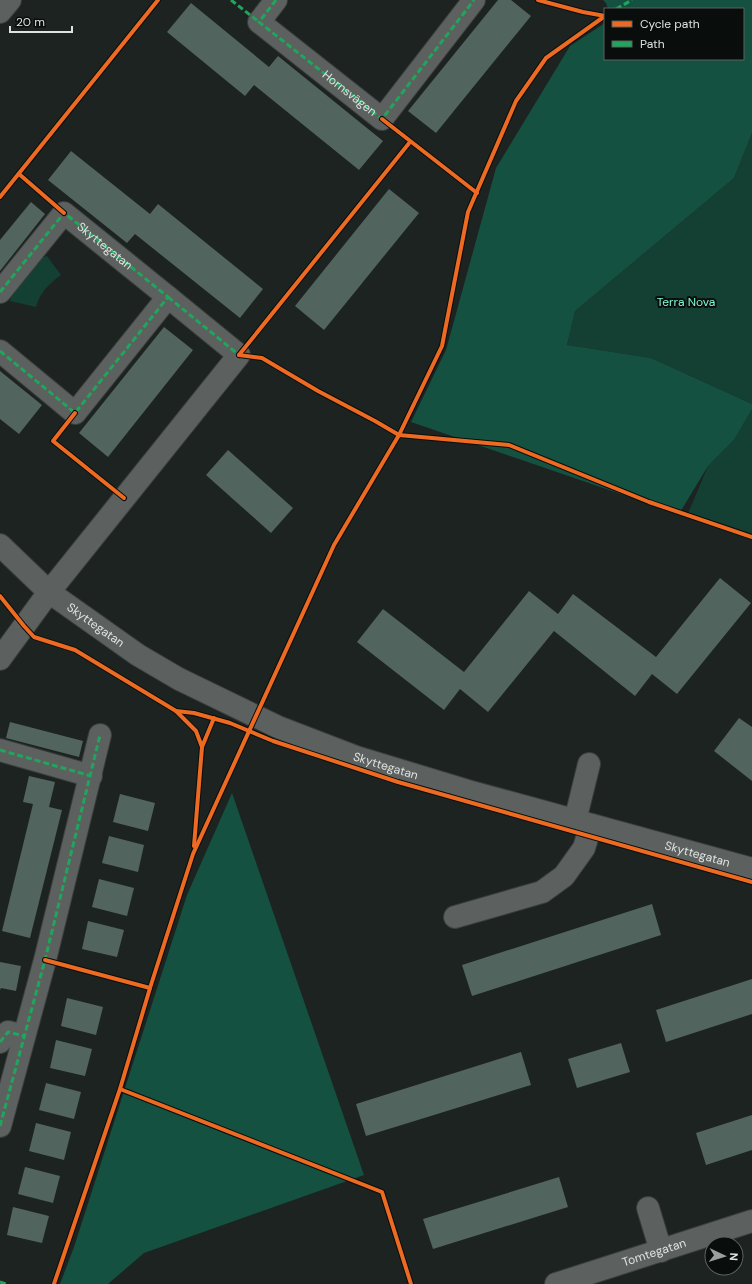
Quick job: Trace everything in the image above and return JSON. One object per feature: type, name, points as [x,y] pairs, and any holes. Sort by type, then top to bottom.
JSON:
[{"type":"street","points":[[0,12],[10,0]]},
{"type":"street","name":"Hornsvägen","points":[[276,0],[259,22],[382,119],[474,0]]},
{"type":"street","name":"Skyttegatan","points":[[0,292],[64,213],[239,355],[49,592]]},
{"type":"street","points":[[0,351],[75,413],[168,297]]},
{"type":"street","name":"Skyttegatan","points":[[0,545],[49,592],[138,655],[179,679],[278,727],[356,757],[468,791],[752,870]]},
{"type":"street","points":[[0,659],[49,592]]},
{"type":"street","points":[[0,1126],[45,960],[100,735]]},
{"type":"street","points":[[0,750],[91,776]]},
{"type":"street","points":[[454,917],[542,892],[564,876],[584,848],[583,823],[589,764]]},
{"type":"street","points":[[0,1042],[8,1032],[24,1036]]},
{"type":"street","points":[[648,1208],[661,1251]]},
{"type":"street","name":"Tomtegatan","points":[[556,1284],[752,1222]]},
{"type":"green space","points":[[603,0],[752,0],[752,133],[734,178],[575,311],[567,345],[651,358],[752,404],[752,409],[734,440],[708,466],[679,514],[411,422],[446,350],[496,168],[570,46],[604,24],[604,60],[744,60],[744,8],[608,8]]},
{"type":"green space","name":"Terra Nova","points":[[752,133],[752,404],[651,358],[567,345],[575,311],[734,178]]},
{"type":"green space","points":[[47,256],[61,275],[46,289],[40,297],[36,307],[10,301],[12,290],[38,259]]},
{"type":"green space","points":[[752,409],[752,535],[687,516],[708,466],[734,440]]},
{"type":"green space","points":[[232,793],[364,1175],[144,1253],[108,1284],[60,1284],[74,1247],[187,895]]},
{"type":"building","points":[[498,0],[511,0],[531,16],[436,133],[408,111]]},
{"type":"building","points":[[191,3],[269,67],[278,56],[383,141],[359,170],[254,85],[245,96],[167,32]]},
{"type":"building","points":[[71,151],[150,214],[158,204],[263,289],[240,318],[135,234],[127,243],[48,180]]},
{"type":"building","points":[[389,189],[419,213],[324,330],[295,306]]},
{"type":"building","points":[[31,202],[45,214],[0,271],[0,240]]},
{"type":"building","points":[[164,327],[193,350],[108,457],[79,433]]},
{"type":"building","points":[[0,371],[42,405],[19,434],[0,419]]},
{"type":"building","points":[[228,450],[293,508],[271,533],[206,475]]},
{"type":"building","points":[[720,578],[751,603],[677,694],[652,674],[635,696],[554,631],[488,712],[460,689],[444,710],[357,642],[383,609],[464,672],[529,591],[558,614],[573,594],[656,657]]},
{"type":"building","points":[[739,718],[752,727],[752,781],[714,751]]},
{"type":"building","points":[[10,722],[83,741],[79,757],[6,738]]},
{"type":"building","points":[[29,776],[55,782],[49,807],[62,810],[30,938],[2,931],[33,804],[23,802]]},
{"type":"building","points":[[120,794],[155,803],[148,831],[113,822]]},
{"type":"building","points":[[109,836],[144,845],[138,872],[102,863]]},
{"type":"building","points":[[99,879],[134,888],[127,916],[92,907]]},
{"type":"building","points":[[652,904],[661,935],[472,996],[462,965]]},
{"type":"building","points":[[88,921],[124,930],[117,957],[82,949]]},
{"type":"building","points":[[0,962],[21,966],[16,991],[1,988],[0,990]]},
{"type":"building","points":[[752,979],[752,1014],[666,1042],[656,1010]]},
{"type":"building","points":[[67,998],[103,1007],[96,1035],[61,1026]]},
{"type":"building","points":[[56,1040],[92,1049],[85,1076],[50,1068]]},
{"type":"building","points":[[621,1043],[630,1072],[577,1088],[568,1059]]},
{"type":"building","points":[[521,1052],[531,1085],[366,1136],[356,1104]]},
{"type":"building","points":[[46,1083],[81,1092],[74,1119],[39,1110]]},
{"type":"building","points":[[752,1115],[752,1150],[706,1165],[696,1133]]},
{"type":"building","points":[[36,1123],[71,1132],[64,1160],[29,1151]]},
{"type":"building","points":[[25,1167],[60,1176],[53,1203],[18,1194]]},
{"type":"building","points":[[559,1177],[568,1207],[433,1249],[423,1219]]},
{"type":"building","points":[[13,1207],[49,1216],[42,1243],[7,1235]]},
{"type":"marked path","points":[[231,0],[259,22]]},
{"type":"marked path","points":[[276,0],[259,22],[382,119],[474,0]]},
{"type":"marked path","points":[[618,8],[632,0]]},
{"type":"marked path","points":[[0,351],[75,413],[168,297],[62,211]]},
{"type":"marked path","points":[[0,292],[64,213]]},
{"type":"marked path","points":[[168,297],[239,355]]},
{"type":"marked path","points":[[0,1126],[45,960],[100,735]]},
{"type":"marked path","points":[[0,750],[91,776]]},
{"type":"marked path","points":[[0,1042],[8,1032],[24,1036]]},
{"type":"marked path","points":[[0,1282],[6,1284]]},
{"type":"cycle path","points":[[0,197],[158,0]]},
{"type":"cycle path","points":[[538,0],[604,16]]},
{"type":"cycle path","points":[[54,1284],[120,1089],[150,988],[193,854],[334,545],[399,435],[442,346],[468,212],[516,101],[546,58],[604,17]]},
{"type":"cycle path","points":[[382,119],[477,193]]},
{"type":"cycle path","points":[[239,355],[410,142]]},
{"type":"cycle path","points":[[19,174],[64,213]]},
{"type":"cycle path","points":[[239,355],[262,358],[318,391],[399,435],[509,445],[649,502],[752,537]]},
{"type":"cycle path","points":[[75,413],[53,441],[124,498]]},
{"type":"cycle path","points":[[0,596],[34,637],[75,650],[176,711],[196,731],[202,747]]},
{"type":"cycle path","points":[[176,711],[194,713],[230,723],[273,741],[398,782],[752,882]]},
{"type":"cycle path","points":[[194,846],[202,747],[214,718]]},
{"type":"cycle path","points":[[45,960],[150,988]]},
{"type":"cycle path","points":[[120,1089],[382,1192],[411,1284]]}]
